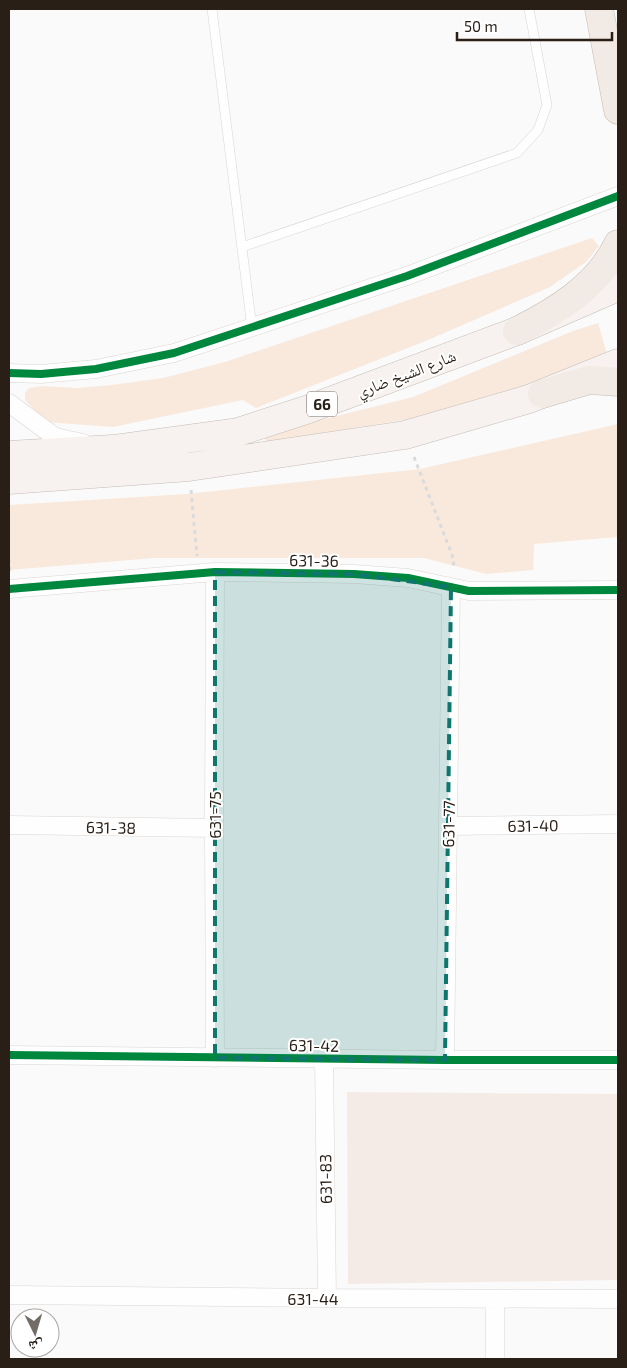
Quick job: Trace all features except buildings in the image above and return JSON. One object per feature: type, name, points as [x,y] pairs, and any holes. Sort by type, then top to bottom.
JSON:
[{"type":"highway","points":[[599,9],[618,110]]},
{"type":"highway","points":[[517,331],[547,316],[573,298],[594,279],[618,244]]},
{"type":"highway","points":[[542,394],[589,380],[618,382]]},
{"type":"main road","name":"شارع الشيخ ضاري","points":[[9,455],[113,449],[238,432],[306,410],[517,331],[618,287]]},
{"type":"main road","points":[[9,480],[189,467],[405,435],[542,394],[618,363]]},
{"type":"street","points":[[9,373],[41,374],[96,369],[174,353],[407,276],[618,196]]},
{"type":"street","points":[[9,403],[55,437],[113,449]]},
{"type":"street","name":"631-36","points":[[9,589],[207,573],[354,574],[408,578],[469,591],[618,590]]},
{"type":"street","name":"631-75","points":[[207,573],[214,828],[215,1058]]},
{"type":"street","name":"631-77","points":[[445,1060],[451,587]]},
{"type":"street","name":"631-40","points":[[448,826],[618,824]]},
{"type":"street","name":"631-38","points":[[9,825],[214,828]]},
{"type":"street","name":"631-42","points":[[9,1055],[618,1060]]},
{"type":"street","name":"631-83","points":[[324,1059],[327,1298]]},
{"type":"street","name":"631-44","points":[[9,1295],[618,1299]]},
{"type":"street","points":[[495,1298],[495,1359]]},
{"type":"lane","points":[[212,9],[252,328]]},
{"type":"lane","points":[[242,247],[517,153],[538,130],[547,105],[530,9]]},
{"type":"path","points":[[405,435],[454,560],[451,587]]},
{"type":"path","points":[[189,467],[207,573]]},
{"type":"highlighted area","points":[[215,572],[354,574],[451,587],[445,1060],[215,1058]]},
{"type":"shaded area","points":[[592,238],[599,246],[586,262],[550,287],[428,340],[256,408],[243,400],[113,427],[45,422],[25,400],[25,393],[29,388],[42,386],[77,388],[112,385],[163,378],[225,362]]},
{"type":"shaded area","points":[[598,323],[608,357],[557,378],[416,418],[266,442],[264,434],[413,397],[573,331]]},
{"type":"shaded area","points":[[618,424],[618,537],[534,544],[533,570],[486,574],[424,558],[155,558],[9,570],[9,505],[186,494],[420,469]]},
{"type":"shaded area","points":[[347,1092],[618,1094],[618,1280],[348,1284]]},
{"type":"cycle path","points":[[9,373],[41,374],[96,369],[174,353],[407,276],[618,196]]},
{"type":"cycle path","points":[[9,589],[215,572],[354,574],[408,578],[469,591],[618,590]]},
{"type":"cycle path","points":[[9,1055],[618,1060]]}]
